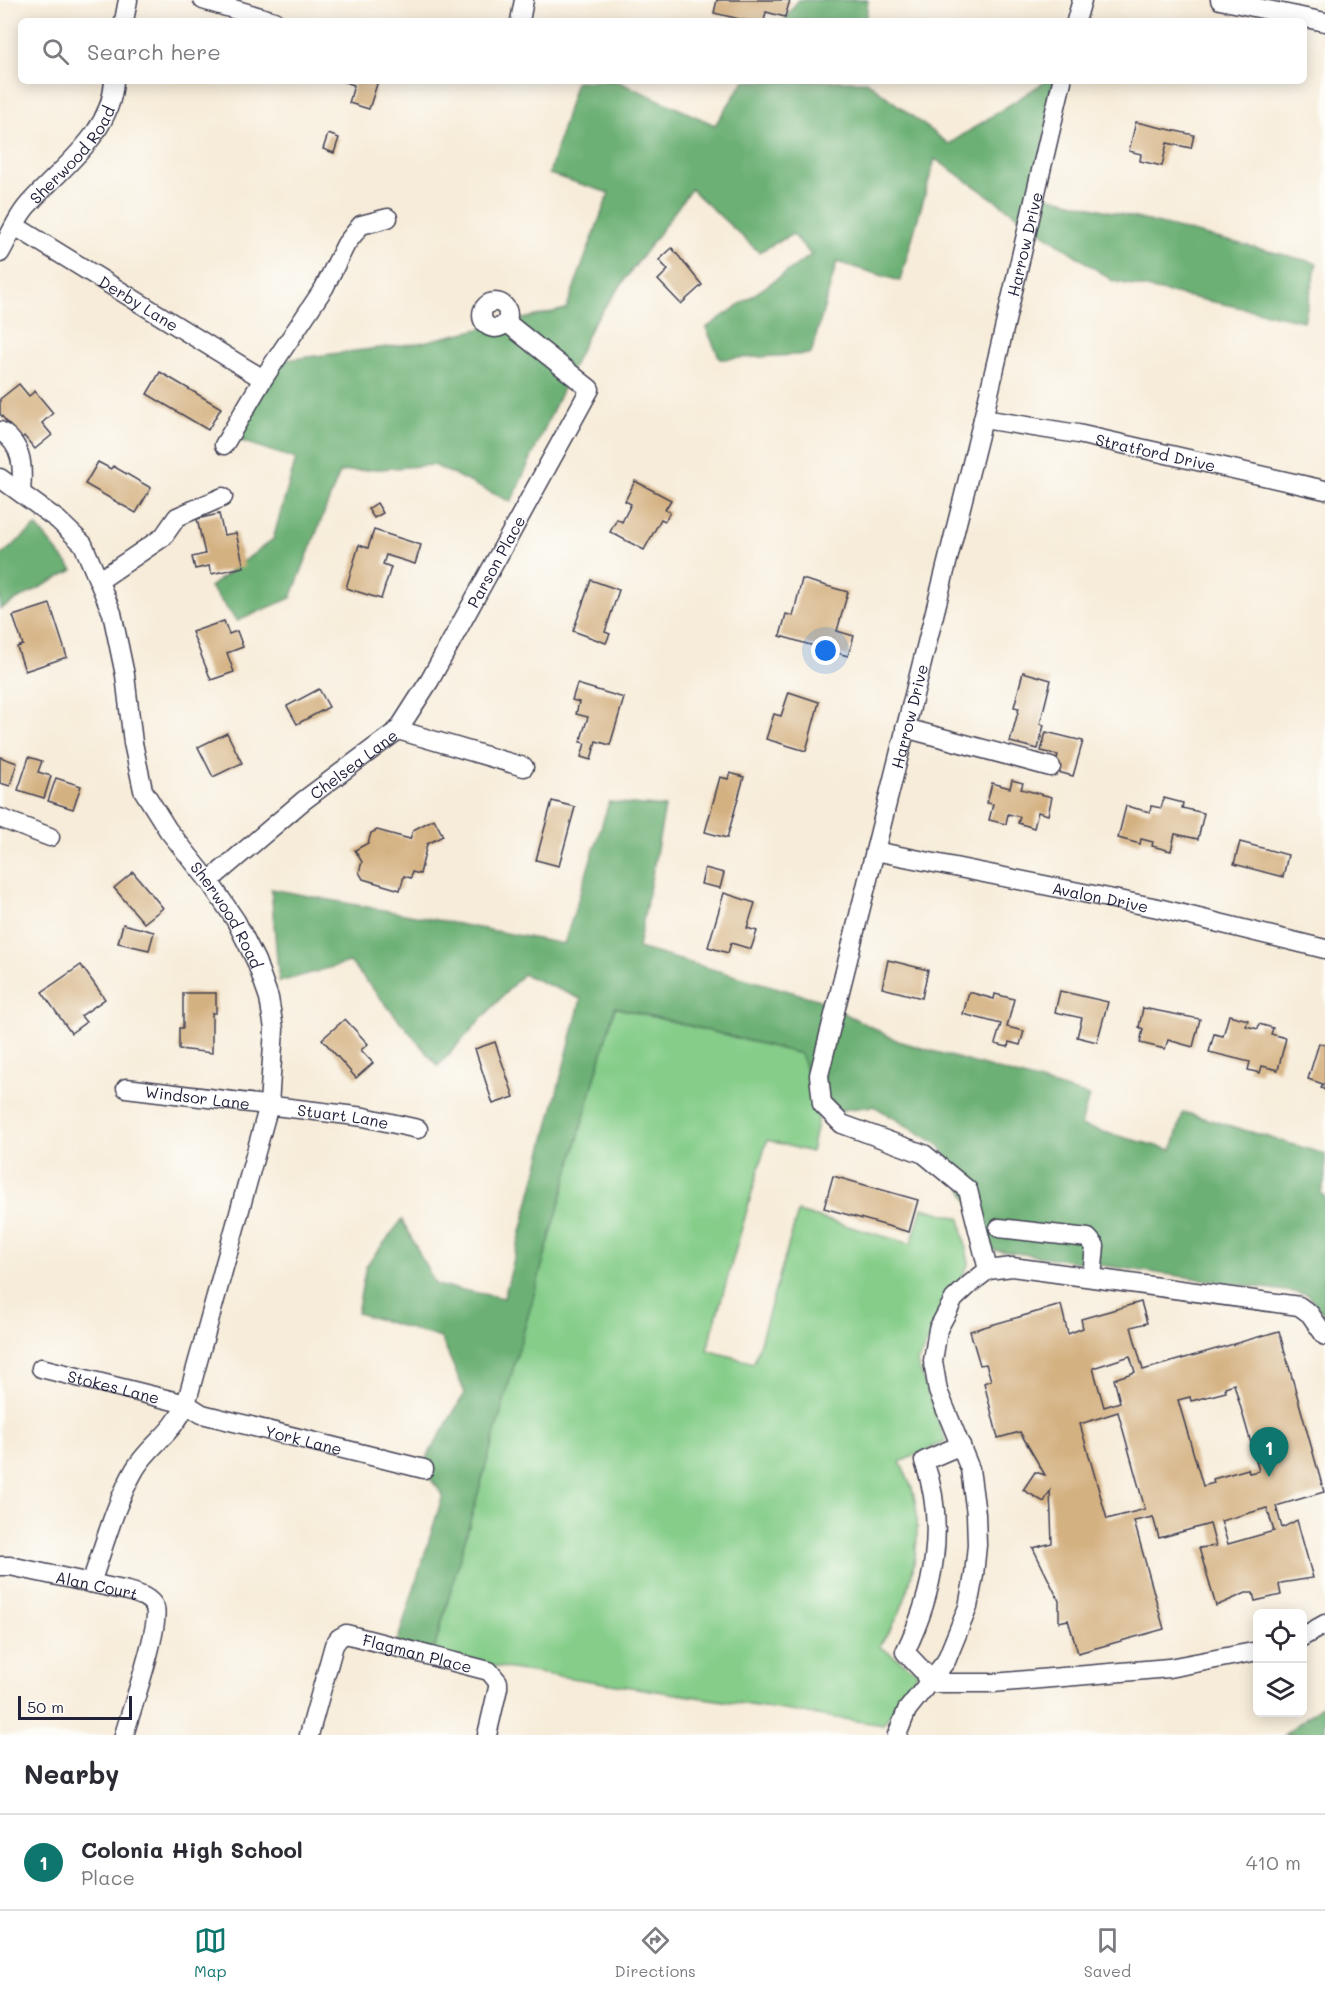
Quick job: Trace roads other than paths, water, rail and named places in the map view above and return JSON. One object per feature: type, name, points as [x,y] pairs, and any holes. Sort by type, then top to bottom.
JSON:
[{"type":"street","points":[[125,18],[128,0]]},
{"type":"street","points":[[203,0],[264,18]]},
{"type":"street","points":[[520,18],[524,0]]},
{"type":"street","points":[[1078,18],[1082,0]]},
{"type":"street","points":[[1220,0],[1306,18]]},
{"type":"street","points":[[1307,18],[1325,22]]},
{"type":"street","name":"Sherwood Road","points":[[0,254],[27,206],[66,168],[101,125],[113,98],[114,84]]},
{"type":"street","name":"Harrow Drive","points":[[988,1270],[968,1190],[950,1172],[924,1154],[842,1124],[822,1104],[819,1075],[983,419],[1061,84]]},
{"type":"street","points":[[224,445],[263,379],[324,288],[346,244],[361,225],[388,218]]},
{"type":"street","name":"Derby Lane","points":[[15,226],[263,379]]},
{"type":"street","name":"Parson Place","points":[[398,730],[430,680],[590,389],[506,322]]},
{"type":"street","name":"Stratford Drive","points":[[983,419],[1078,434],[1325,490]]},
{"type":"street","points":[[0,431],[16,445],[23,465],[21,493]]},
{"type":"street","name":"Sherwood Road","points":[[0,478],[58,520],[83,544],[112,613],[125,675],[133,743],[143,790],[168,830],[209,881],[236,921],[256,961],[269,998],[274,1029],[269,1105],[186,1404],[178,1422],[136,1466],[127,1483],[91,1583]]},
{"type":"street","points":[[100,580],[164,537],[177,517],[223,497]]},
{"type":"street","points":[[905,728],[1051,767]]},
{"type":"street","name":"Chelsea Lane","points":[[209,881],[303,801],[398,730],[524,767]]},
{"type":"street","points":[[0,818],[50,837]]},
{"type":"street","name":"Avalon Drive","points":[[874,851],[1158,908],[1325,949]]},
{"type":"street","name":"Windsor Lane","points":[[126,1088],[269,1105]]},
{"type":"street","name":"Stuart Lane","points":[[269,1105],[364,1117],[418,1129]]},
{"type":"street","points":[[999,1228],[1088,1238],[1095,1246],[1092,1277]]},
{"type":"street","points":[[897,1735],[907,1710],[946,1661],[958,1635],[974,1575],[977,1545],[976,1514],[970,1469],[938,1391],[933,1361],[938,1329],[954,1299],[988,1270],[1012,1267],[1299,1306],[1310,1314],[1325,1336]]},
{"type":"street","name":"Stokes Lane","points":[[41,1368],[186,1404]]},
{"type":"street","name":"York Lane","points":[[186,1404],[202,1414],[424,1469]]},
{"type":"street","points":[[928,1683],[924,1672],[905,1652],[922,1618],[935,1562],[932,1490],[924,1461],[961,1445]]},
{"type":"street","name":"Alan Court","points":[[0,1566],[10,1566],[91,1583],[141,1595],[149,1600],[156,1616],[151,1642],[124,1735]]},
{"type":"street","points":[[1307,1634],[1325,1624]]},
{"type":"street","name":"Flagman Place","points":[[309,1735],[334,1645],[346,1634],[489,1671],[498,1682],[495,1706],[487,1735]]},
{"type":"street","points":[[928,1683],[993,1683],[1169,1668],[1253,1652]]},
{"type":"place","name":"Colonia High School","points":[[1269,1477]]}]
